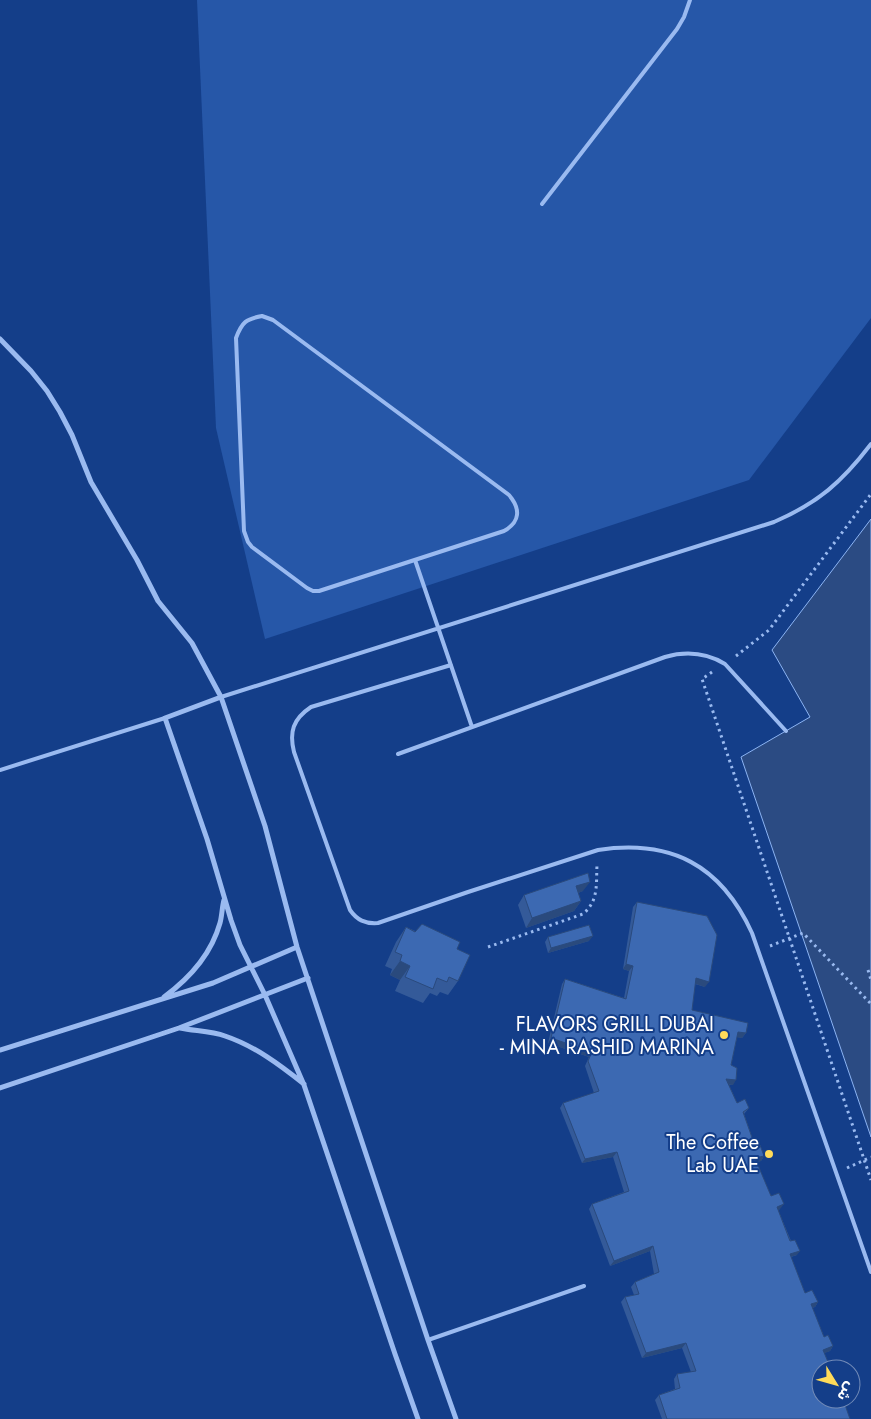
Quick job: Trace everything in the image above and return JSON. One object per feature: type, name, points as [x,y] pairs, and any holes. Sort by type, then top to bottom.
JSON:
[{"type":"street","points":[[0,338],[32,371],[60,412],[72,435],[91,482],[137,560],[158,601],[192,643],[221,698],[265,826],[308,978],[456,1419]]},
{"type":"street","points":[[221,698],[166,718],[240,945],[265,995],[304,1085],[418,1419]]},
{"type":"street","points":[[159,1000],[179,986],[197,969],[211,946],[220,923],[224,897]]},
{"type":"street","points":[[0,1050],[213,983],[298,947]]},
{"type":"street","points":[[0,1088],[179,1028],[308,978]]},
{"type":"street","points":[[179,1028],[232,1039],[279,1064],[304,1085]]},
{"type":"lane","points":[[542,204],[677,29],[690,0]]},
{"type":"lane","points":[[262,316],[273,320],[509,495],[514,501],[517,507],[515,522],[504,532],[415,560],[325,589],[313,591],[248,542],[244,531],[236,338],[240,326],[250,318],[262,316]]},
{"type":"lane","points":[[221,698],[782,519],[818,499],[838,483],[871,444]]},
{"type":"lane","points":[[415,560],[472,727]]},
{"type":"lane","points":[[398,754],[676,654],[689,653],[716,658],[725,664],[786,731]]},
{"type":"lane","points":[[451,665],[311,707],[303,712],[293,726],[292,744],[294,752],[350,910],[359,920],[378,923],[598,850],[617,847],[655,849],[674,854],[707,872],[734,899],[744,915],[871,1272]]},
{"type":"lane","points":[[0,770],[166,718]]},
{"type":"lane","points":[[428,1340],[584,1286]]},
{"type":"path","points":[[871,494],[769,630],[702,679],[871,1180]]},
{"type":"path","points":[[488,947],[577,916],[588,910],[592,905],[596,892],[598,850]]},
{"type":"path","points":[[758,950],[803,933],[871,1004]]},
{"type":"path","points":[[868,970],[871,980]]},
{"type":"path","points":[[836,1172],[871,1157]]},
{"type":"shaded area","points":[[197,0],[871,0],[871,318],[749,480],[265,639],[216,428]]},
{"type":"shaded area","points":[[871,519],[871,1137],[741,757],[810,717],[772,650]]},
{"type":"building","points":[[588,873],[590,882],[576,886],[581,901],[532,918],[524,895]]},
{"type":"building","points":[[637,902],[707,916],[717,935],[709,982],[696,978],[692,1010],[748,1023],[746,1033],[738,1032],[731,1065],[737,1068],[736,1080],[726,1079],[737,1103],[745,1099],[749,1108],[743,1112],[755,1146],[760,1145],[764,1156],[755,1158],[771,1196],[779,1193],[784,1204],[777,1207],[790,1241],[795,1240],[800,1251],[790,1254],[805,1293],[812,1290],[818,1302],[811,1304],[824,1337],[828,1335],[833,1346],[823,1350],[827,1359],[811,1359],[811,1409],[846,1409],[850,1419],[667,1419],[659,1395],[680,1388],[677,1374],[696,1371],[686,1343],[646,1353],[625,1297],[639,1294],[635,1282],[659,1272],[653,1246],[614,1261],[592,1204],[629,1191],[617,1152],[585,1159],[563,1103],[599,1091],[588,1061],[592,1052],[551,1038],[565,979],[626,999],[633,966],[626,964]]},
{"type":"building","points":[[422,924],[460,942],[457,949],[470,955],[458,981],[449,977],[447,982],[437,978],[433,989],[405,977],[410,966],[400,961],[402,955],[395,952],[406,927],[415,932]]},
{"type":"building","points":[[589,925],[593,936],[551,948],[548,937]]},
{"type":"place","name":"FLAVORS GRILL DUBAI - MINA RASHID MARINA","points":[[724,1035]]},
{"type":"place","name":"The Coffee Lab UAE","points":[[769,1154]]}]
